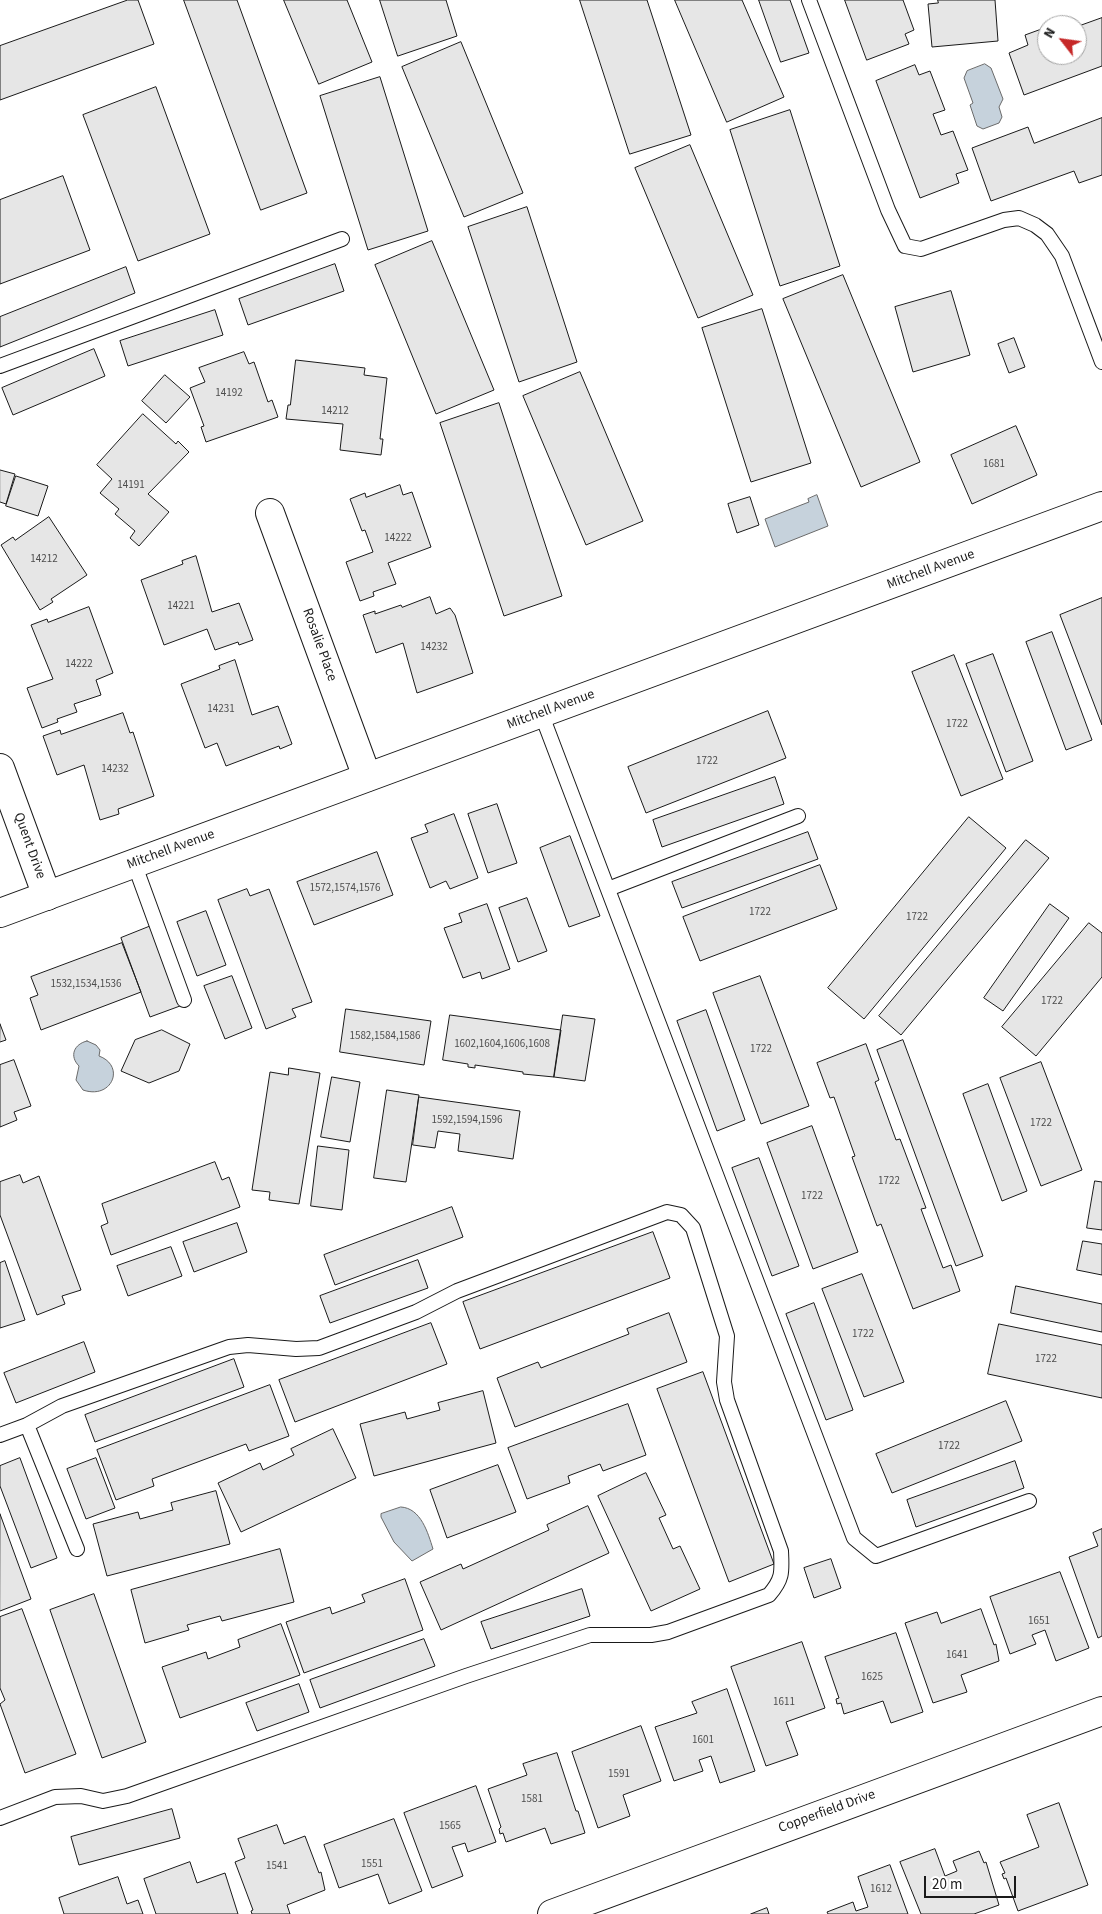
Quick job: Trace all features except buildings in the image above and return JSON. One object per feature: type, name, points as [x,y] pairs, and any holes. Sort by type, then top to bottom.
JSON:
[{"type":"street","name":"Mitchell Avenue","points":[[0,913],[1102,506]]},
{"type":"street","name":"Rosalie Place","points":[[270,513],[367,778]]},
{"type":"street","name":"Quent Drive","points":[[0,768],[47,896]]},
{"type":"street","name":"Copperfield Drive","points":[[552,1914],[1102,1711]]},
{"type":"lane","points":[[809,0],[888,210],[905,246],[920,249],[1004,220],[1019,218],[1035,225],[1047,234],[1062,256],[1102,362]]},
{"type":"lane","points":[[0,366],[342,238]]},
{"type":"lane","points":[[542,713],[854,1538],[876,1556],[1029,1501]]},
{"type":"lane","points":[[608,889],[798,816]]},
{"type":"lane","points":[[134,863],[184,1000]]},
{"type":"lane","points":[[0,1435],[27,1425],[62,1406],[229,1347],[248,1345],[296,1349],[319,1348],[416,1312],[457,1291],[667,1212],[681,1215],[693,1228],[727,1336],[724,1382],[728,1400],[781,1550],[782,1568],[780,1582],[768,1595],[668,1632],[651,1635],[590,1635],[448,1682],[127,1796],[103,1800],[81,1796],[55,1797],[0,1818]]},
{"type":"lane","points":[[27,1425],[77,1549]]},
{"type":"shaded area","points":[[985,64],[991,68],[1003,99],[999,107],[1002,117],[999,123],[983,129],[977,126],[970,105],[973,103],[964,78],[967,71]]},
{"type":"shaded area","points":[[817,495],[828,526],[775,547],[765,519],[809,502],[808,499]]},
{"type":"shaded area","points":[[87,1041],[96,1045],[100,1050],[99,1056],[112,1067],[113,1074],[108,1086],[93,1092],[83,1090],[76,1080],[79,1066],[74,1058],[74,1051],[79,1045]]},
{"type":"shaded area","points":[[401,1507],[408,1508],[414,1512],[423,1522],[433,1549],[412,1561],[394,1542],[381,1517],[381,1514]]}]
